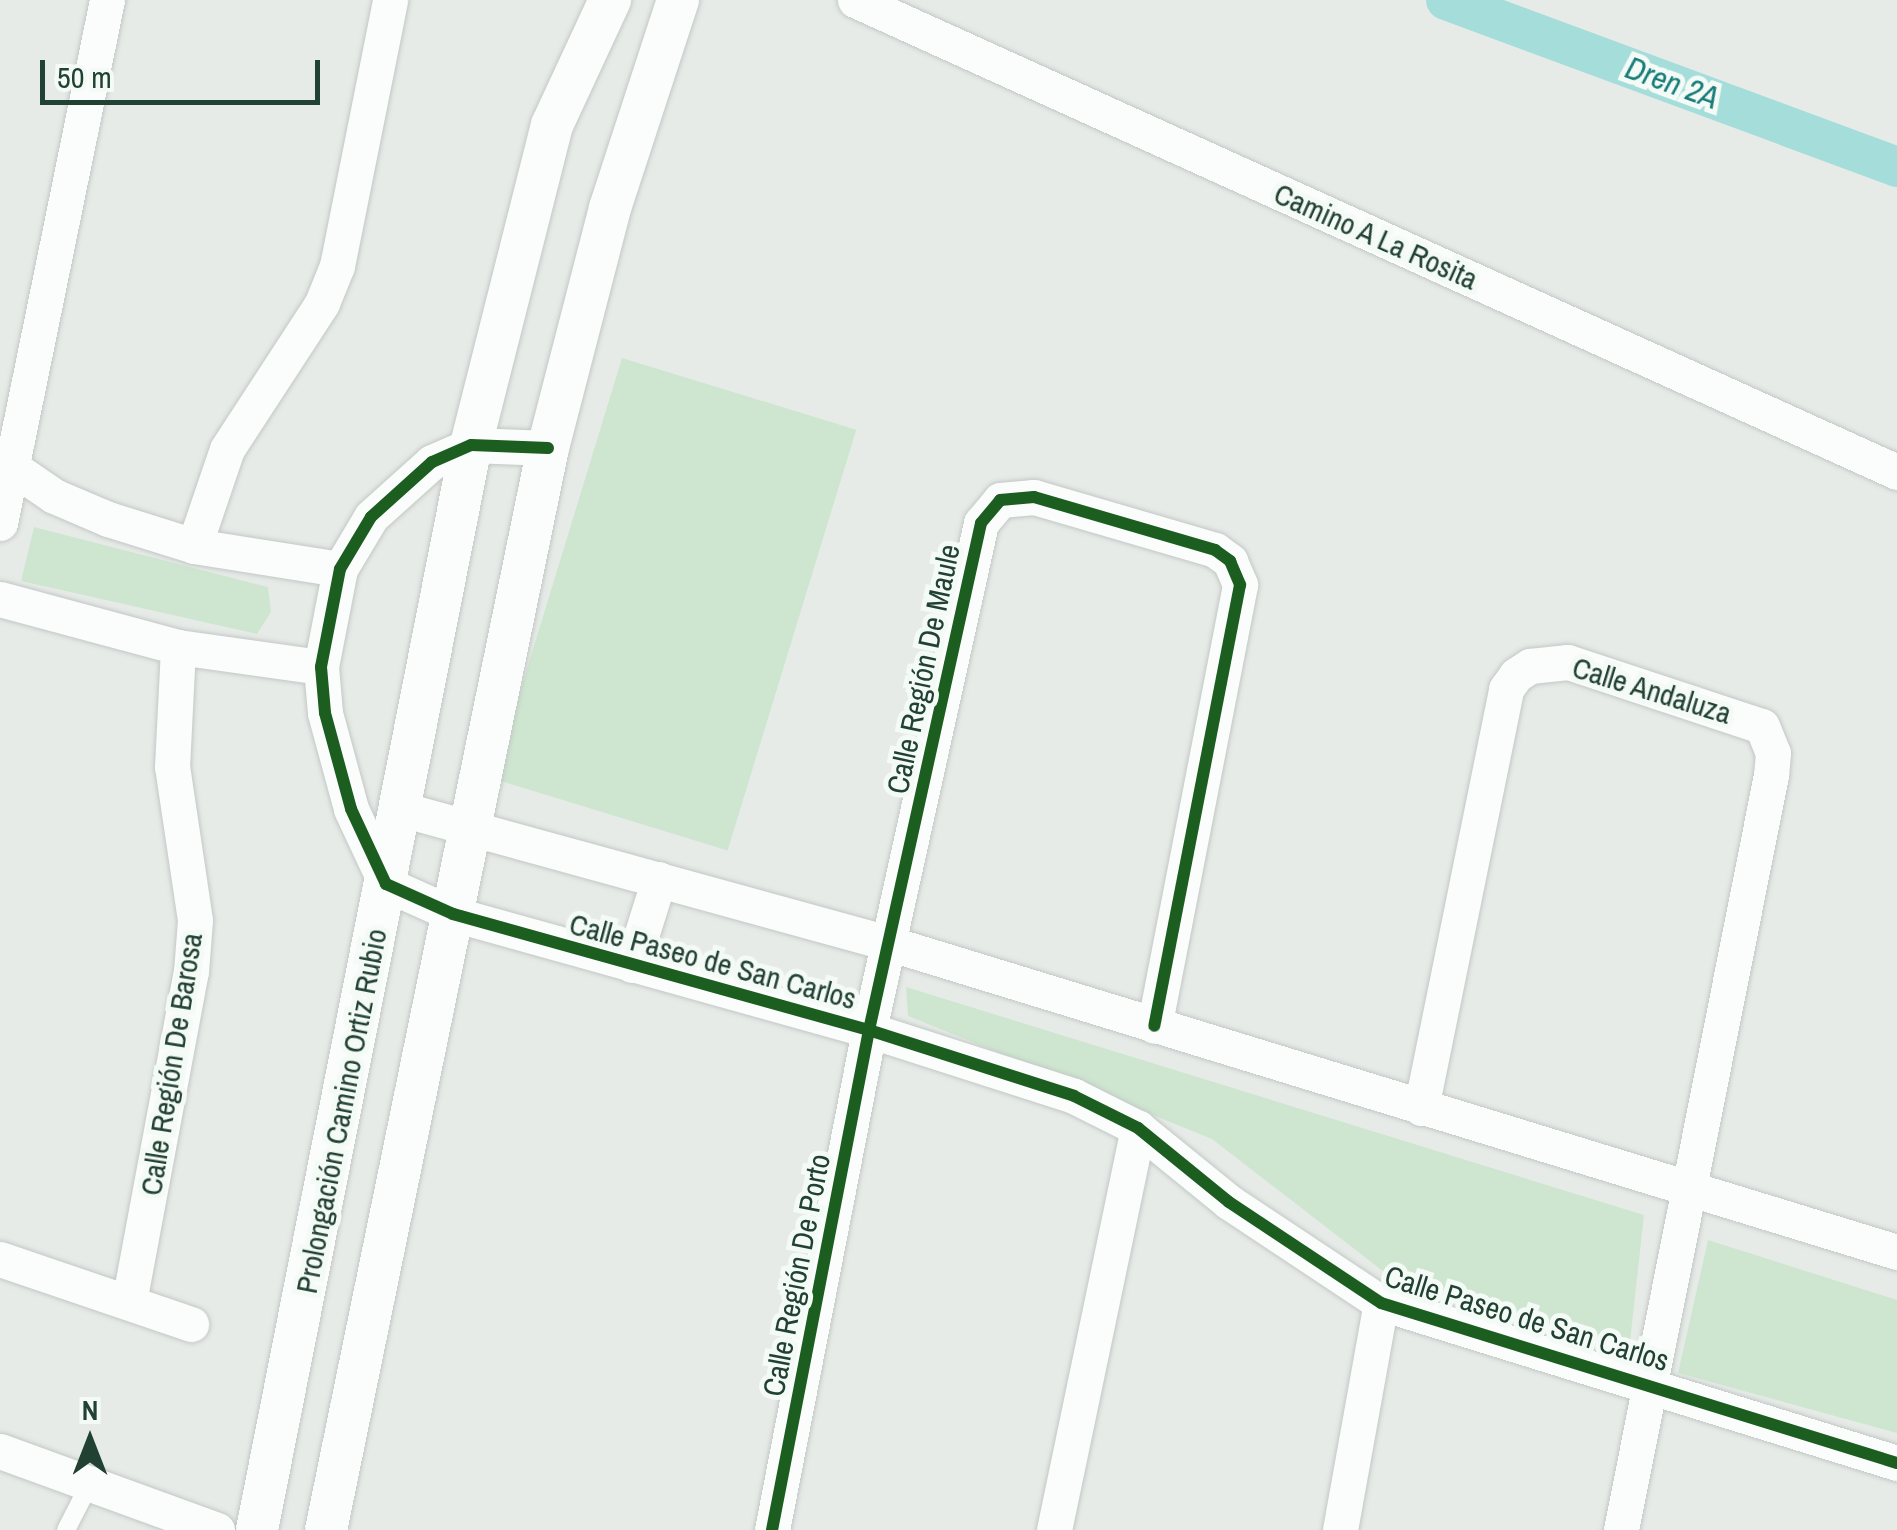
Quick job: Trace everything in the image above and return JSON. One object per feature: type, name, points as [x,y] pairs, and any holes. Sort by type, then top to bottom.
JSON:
[{"type":"street","points":[[0,523],[6,464],[107,0]]},
{"type":"street","points":[[194,546],[227,449],[322,303],[337,266],[390,0]]},
{"type":"street","name":"Prolongación Camino Ortiz Rubio","points":[[260,1520],[471,444],[552,125],[610,0]]},
{"type":"street","points":[[0,1450],[212,1526],[260,1520],[324,1530],[548,448],[610,208],[678,0]]},
{"type":"street","name":"Camino A La Rosita","points":[[855,0],[1897,472]]},
{"type":"street","points":[[386,884],[335,762],[321,667],[340,569],[397,488],[471,444],[548,448]]},
{"type":"street","points":[[6,464],[108,519],[194,546],[340,569]]},
{"type":"street","name":"Calle Región De Maule","points":[[869,1030],[987,510],[1000,500],[1034,497],[1215,550],[1236,572],[1240,604],[1154,1026]]},
{"type":"street","points":[[0,599],[178,647],[321,667]]},
{"type":"street","name":"Calle Región De Barosa","points":[[130,1302],[191,972],[194,920],[172,767],[178,647]]},
{"type":"street","name":"Calle Andaluza","points":[[1421,1108],[1506,689],[1530,666],[1568,662],[1749,718],[1770,738],[1771,775],[1620,1530]]},
{"type":"street","name":"Calle Paseo de San Carlos","points":[[401,809],[888,944],[1897,1252]]},
{"type":"street","points":[[632,965],[659,879]]},
{"type":"street","name":"Calle Paseo de San Carlos","points":[[386,884],[453,914],[869,1030],[1074,1096],[1138,1128],[1229,1202],[1380,1303],[1651,1382],[1897,1462]]},
{"type":"street","name":"Calle Región De Porto","points":[[772,1530],[869,1030]]},
{"type":"street","points":[[1054,1530],[1138,1128]]},
{"type":"street","points":[[0,1260],[191,1324]]},
{"type":"street","points":[[1340,1530],[1380,1303]]},
{"type":"lane","points":[[66,1530],[90,1482]]},
{"type":"green space","points":[[622,358],[856,430],[728,850],[493,779]]},
{"type":"green space","points":[[34,527],[268,587],[271,612],[257,634],[21,581]]},
{"type":"green space","points":[[906,987],[1644,1215],[1629,1351],[1397,1282],[1212,1139],[908,1016]]},
{"type":"green space","points":[[1708,1240],[1897,1300],[1897,1433],[1678,1373]]},
{"type":"waterway","name":"Dren 2A","points":[[1446,0],[1897,167]]},
{"type":"cycle path","points":[[548,448],[471,445],[432,462],[371,517],[340,569],[321,667],[325,713],[351,809],[386,884],[453,914],[869,1030],[1074,1096],[1138,1128],[1229,1202],[1381,1303],[1897,1463]]},
{"type":"cycle path","points":[[772,1530],[869,1030],[981,523],[1000,500],[1034,497],[1215,550],[1230,561],[1240,585],[1154,1026]]}]
